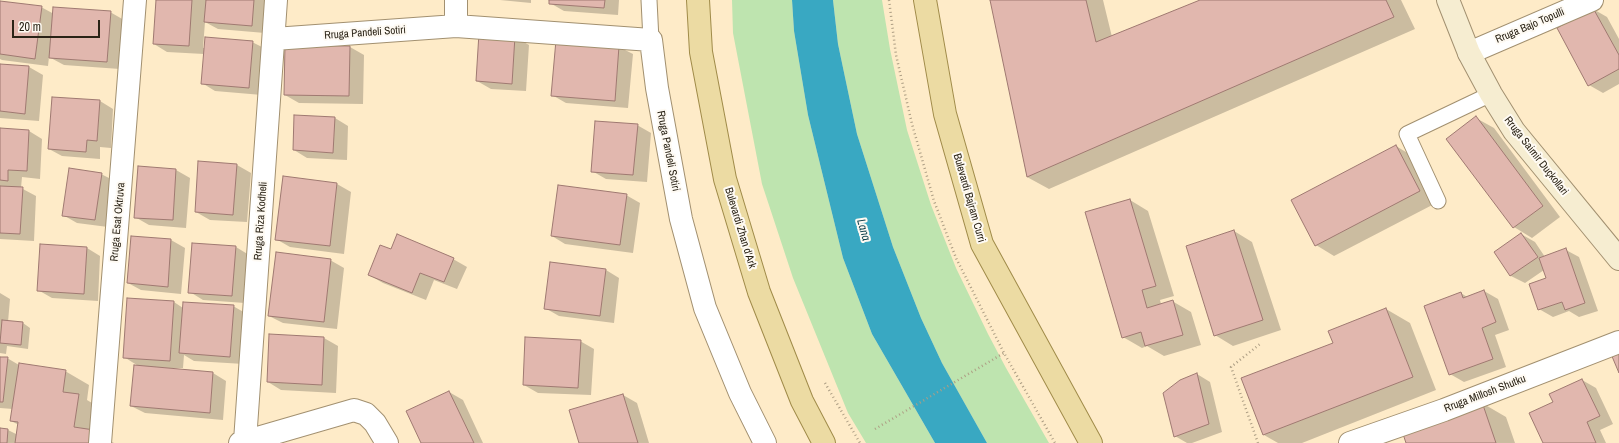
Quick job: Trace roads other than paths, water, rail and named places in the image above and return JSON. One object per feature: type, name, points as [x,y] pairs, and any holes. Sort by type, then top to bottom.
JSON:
[{"type":"main road","name":"Bulevardi Zhan d'Ark","points":[[698,0],[701,52],[725,179],[759,292],[802,401],[824,443]]},
{"type":"main road","name":"Bulevardi Bajram Curri","points":[[925,0],[945,114],[982,244],[1091,443]]},
{"type":"main road","name":"Rruga Saimir Duçkollari","points":[[1448,0],[1469,53],[1491,94],[1514,131],[1619,259]]},
{"type":"street","name":"Rruga Esat Oktruva","points":[[100,443],[136,0]]},
{"type":"street","name":"Rruga Riza Kodheli","points":[[242,442],[276,0]]},
{"type":"street","points":[[456,0],[456,26]]},
{"type":"street","name":"Rruga Bajo Topulli","points":[[1469,53],[1592,0]]},
{"type":"street","name":"Rruga Pandeli Sotiri","points":[[274,39],[456,26],[651,40],[657,88],[679,205],[705,308],[740,393],[765,443]]},
{"type":"street","name":"Rruga Millosh Shutku","points":[[1350,443],[1380,438],[1451,407],[1619,342]]},
{"type":"street","points":[[242,442],[354,410],[366,414],[375,423],[387,443]]},
{"type":"lane","points":[[649,0],[651,40]]},
{"type":"lane","points":[[1438,201],[1407,134],[1491,94]]},
{"type":"water","name":"Lana","points":[[792,0],[833,0],[838,44],[857,134],[893,247],[921,318],[942,363],[987,443],[935,443],[872,334],[843,258],[808,115],[794,31]]}]
